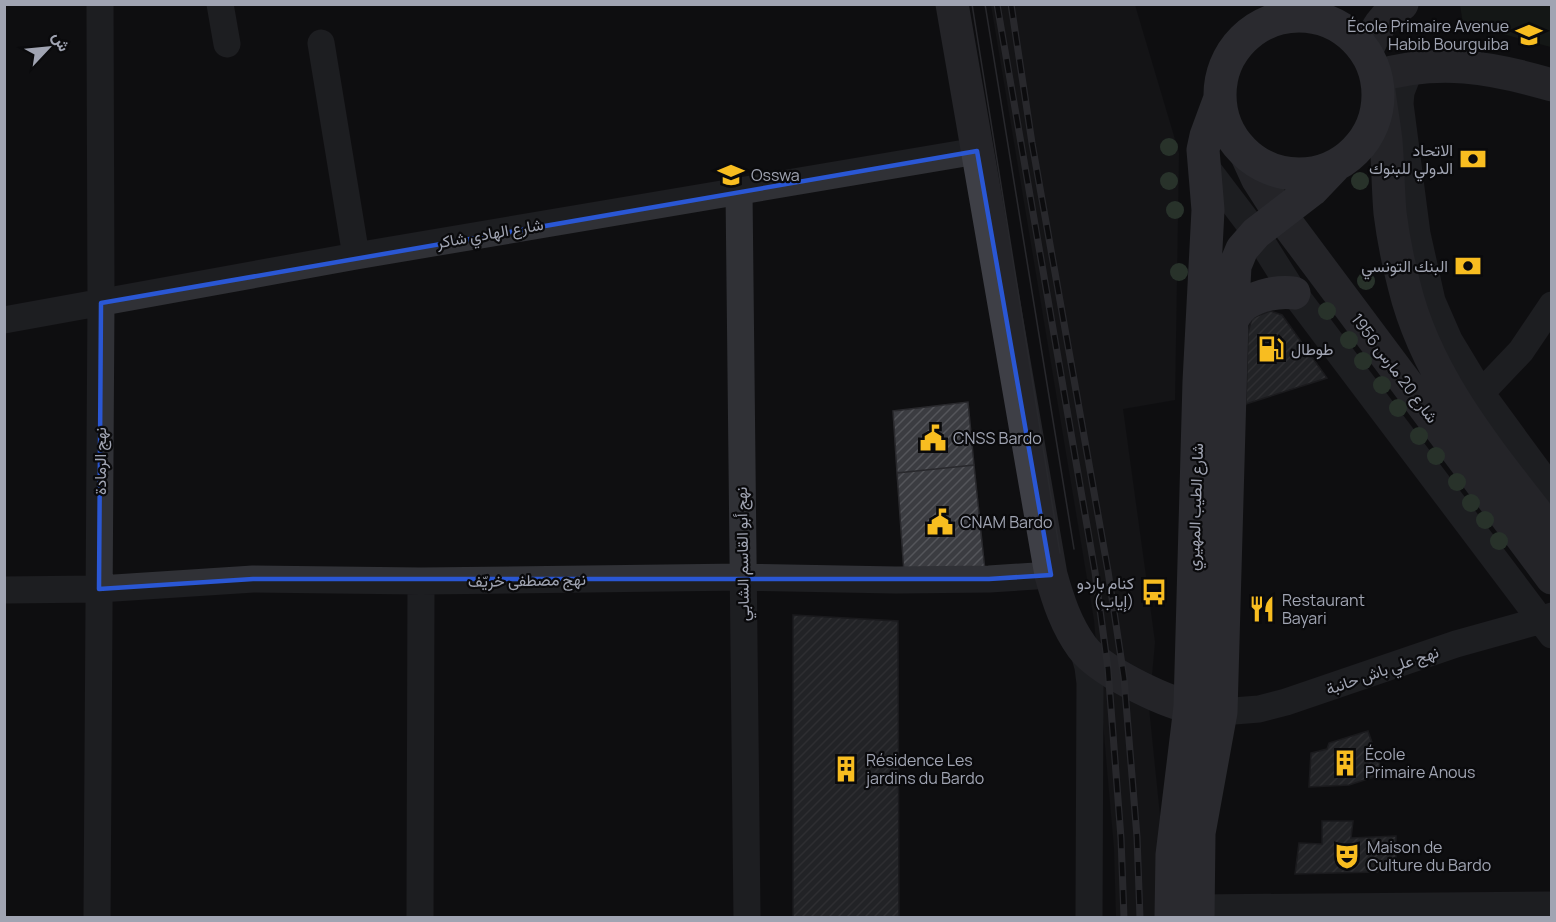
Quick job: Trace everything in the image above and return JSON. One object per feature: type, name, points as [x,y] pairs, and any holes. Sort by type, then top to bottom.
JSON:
[{"type":"main road","points":[[952,4],[1050,575],[1064,614],[1082,646],[1090,656],[1108,669],[1154,693],[1190,707],[1221,712]]},
{"type":"main road","points":[[1344,4],[1374,73]]},
{"type":"main road","points":[[1374,73],[1355,39],[1342,28],[1327,21],[1279,12],[1240,42],[1231,54],[1220,88],[1223,115],[1229,133],[1246,154],[1258,164],[1273,171],[1288,174],[1304,175],[1319,172],[1334,167],[1350,157],[1363,144],[1378,110],[1374,73],[1379,25],[1386,16],[1402,4]]},
{"type":"main road","points":[[1374,73],[1442,65],[1478,68],[1551,85]]},
{"type":"main road","name":"شارع 20 مارس 1956","points":[[1374,73],[1385,139],[1390,214],[1396,248],[1410,306],[1425,347],[1450,396],[1551,533]]},
{"type":"main road","name":"شارع الطيب المهيري","points":[[1189,914],[1172,855],[1190,707],[1199,382],[1208,210],[1203,150],[1220,98]]},
{"type":"main road","name":"شارع 20 مارس 1956","points":[[1246,154],[1257,178],[1268,223],[1551,578]]},
{"type":"main road","name":"شارع الطيب المهيري","points":[[1189,914],[1199,833],[1221,712],[1235,266],[1242,249],[1268,223],[1312,190],[1334,167]]},
{"type":"main road","points":[[1232,320],[1245,303],[1259,297],[1283,292],[1294,293]]},
{"type":"street","name":"نهج الرمادة","points":[[98,918],[100,4]]},
{"type":"street","points":[[220,4],[227,44]]},
{"type":"street","points":[[321,43],[356,256]]},
{"type":"street","points":[[1410,69],[1401,92],[1400,104],[1417,234],[1432,301],[1449,340],[1481,393],[1551,490]]},
{"type":"street","name":"شارع الهادي شاكر","points":[[4,320],[356,256],[977,151]]},
{"type":"street","points":[[1203,157],[1209,171],[1268,223]]},
{"type":"street","name":"نهج أبو القاسم الشابي","points":[[739,190],[747,918]]},
{"type":"street","name":"شارع 20 مارس 1956","points":[[1268,223],[1294,293],[1548,624]]},
{"type":"street","points":[[1481,393],[1521,351],[1551,305]]},
{"type":"street","name":"نهج مصطفى خريّف","points":[[4,590],[99,590],[253,579],[421,581],[742,577],[896,580],[1050,575]]},
{"type":"street","points":[[420,918],[421,581]]},
{"type":"street","name":"نهج علي باش حانبة","points":[[1221,712],[1259,709],[1286,702],[1456,644],[1548,624]]},
{"type":"street","points":[[1082,646],[1090,683],[1089,918]]},
{"type":"street","points":[[1189,914],[1551,905]]},
{"type":"highlighted area","points":[[977,151],[1051,575],[989,579],[253,579],[99,589],[101,303]]},
{"type":"shaded area","points":[[991,5],[1135,5],[1179,153],[1175,400],[1123,409],[1155,642],[1149,708],[1163,845],[1164,917],[1116,917],[1114,848],[1094,620]]},
{"type":"shaded area","name":"École Primaire Avenue Habib Bourguiba","points":[[1460,5],[1551,5],[1551,47],[1463,23]]},
{"type":"building","points":[[1270,311],[1282,315],[1327,378],[1246,404],[1248,333],[1252,318]]},
{"type":"building","name":"CNSS Bardo","points":[[968,402],[974,465],[897,473],[893,411]]},
{"type":"building","name":"CNAM Bardo","points":[[974,465],[985,571],[904,573],[897,473]]},
{"type":"building","name":"Résidence Les jardins du Bardo","points":[[793,615],[898,621],[899,918],[793,918]]},
{"type":"building","name":"École Primaire Anous","points":[[1368,731],[1383,774],[1349,785],[1309,787],[1311,753],[1327,749],[1329,743]]},
{"type":"building","name":"Maison de Culture du Bardo","points":[[1322,821],[1353,821],[1351,838],[1396,836],[1396,868],[1384,868],[1377,872],[1295,874],[1299,843],[1322,844]]},
{"type":"tram line","points":[[972,4],[1060,553]]},
{"type":"tram line","points":[[985,4],[1074,549]]},
{"type":"railway","points":[[997,4],[1095,572],[1108,669],[1121,838],[1124,918]]},
{"type":"railway","points":[[1011,4],[1032,143],[1108,571],[1124,678],[1137,837],[1140,918]]},
{"type":"place","name":"École Primaire Avenue Habib Bourguiba","points":[[1529,35]]},
{"type":"place","name":"الاتحاد الدولي للبنوك","points":[[1473,159]]},
{"type":"place","name":"Osswa","points":[[731,175]]},
{"type":"place","name":"البنك التونسي","points":[[1468,266]]},
{"type":"place","name":"طوطال","points":[[1271,349]]},
{"type":"place","name":"CNSS Bardo","points":[[933,438]]},
{"type":"place","name":"CNAM Bardo","points":[[940,522]]},
{"type":"place","name":"كنام باردو (إياب)","points":[[1154,592]]},
{"type":"place","name":"Restaurant Bayari","points":[[1262,609]]},
{"type":"place","name":"École Primaire Anous","points":[[1345,763]]},
{"type":"place","name":"Résidence Les jardins du Bardo","points":[[846,769]]},
{"type":"place","name":"Maison de Culture du Bardo","points":[[1347,856]]}]
